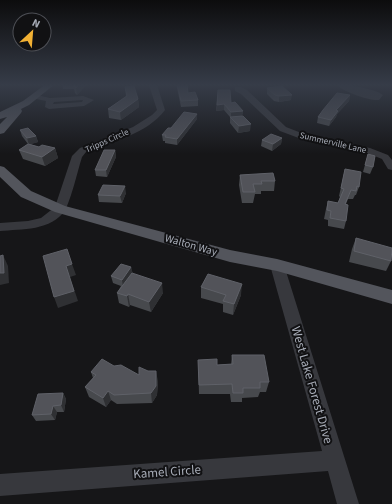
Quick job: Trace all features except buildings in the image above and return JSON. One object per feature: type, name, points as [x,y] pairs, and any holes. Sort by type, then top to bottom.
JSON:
[{"type":"main road","points":[[0,116],[16,108]]},
{"type":"main road","points":[[0,131],[7,121],[20,108]]},
{"type":"main road","name":"Walton Way","points":[[0,170],[26,194],[60,209],[230,256],[277,266],[392,297]]},
{"type":"street","name":"Tripps Circle","points":[[60,209],[77,156],[83,150],[143,125],[157,116],[161,110],[160,108]]},
{"type":"street","name":"Summerville Lane","points":[[260,108],[283,129],[307,138],[370,151],[385,157],[392,167]]},
{"type":"street","points":[[0,226],[28,225],[45,221],[60,209]]},
{"type":"street","name":"West Lake Forest Drive","points":[[277,266],[348,504]]},
{"type":"street","name":"Kamel Circle","points":[[0,485],[334,460]]}]
